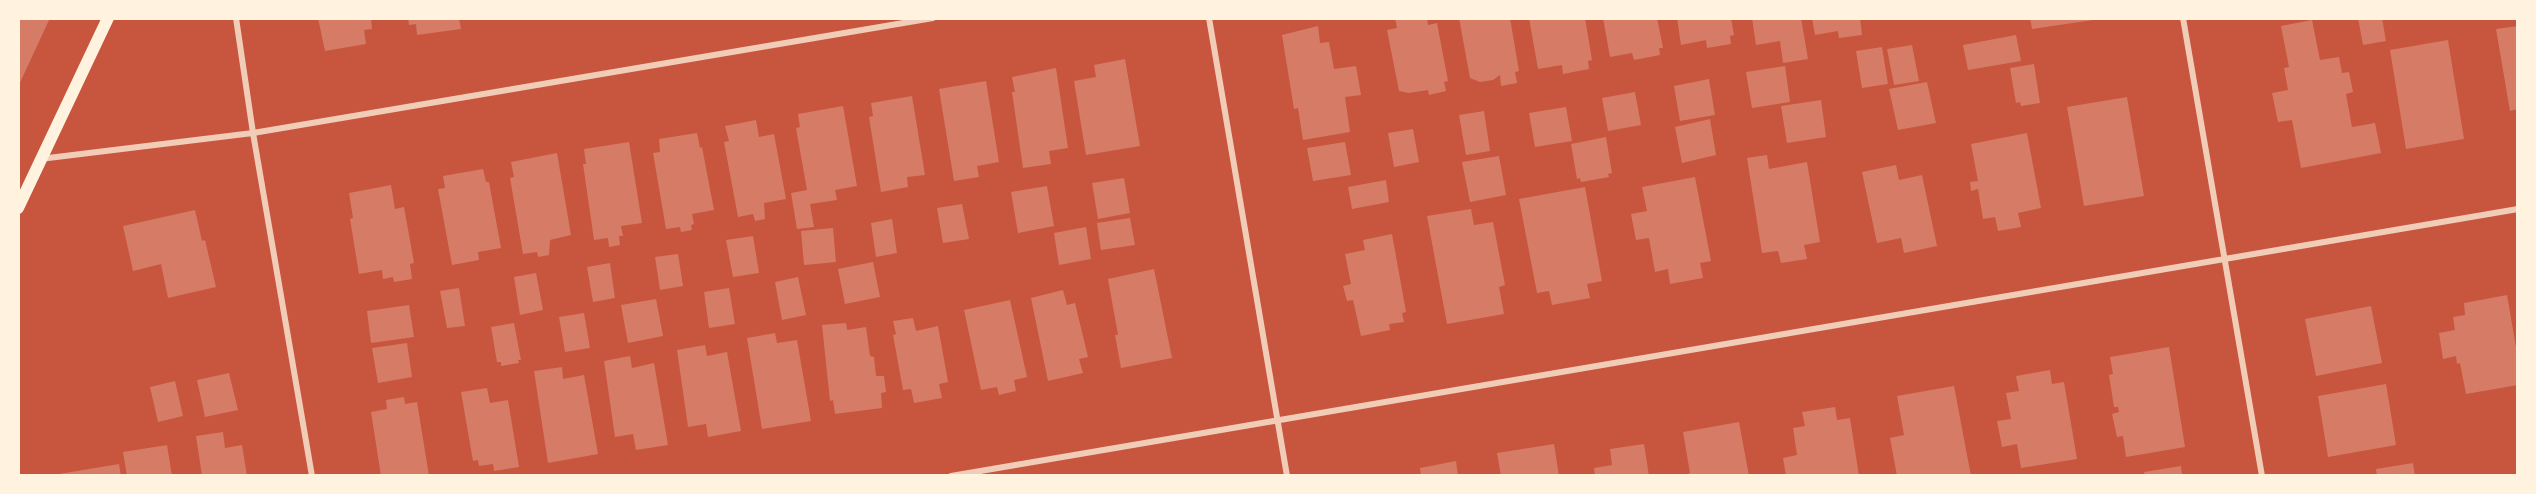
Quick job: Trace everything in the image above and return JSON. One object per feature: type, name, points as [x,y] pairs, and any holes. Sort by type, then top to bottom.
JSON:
[{"type":"main road","points":[[18,208],[108,18]]},
{"type":"street","points":[[236,18],[253,133],[312,476]]},
{"type":"street","points":[[40,159],[253,133],[933,18]]},
{"type":"street","points":[[1209,18],[1287,476]]},
{"type":"street","points":[[2183,18],[2262,476]]},
{"type":"street","points":[[951,476],[2518,209]]},
{"type":"building","points":[[18,18],[50,18],[18,87]]},
{"type":"building","points":[[318,18],[371,18],[372,29],[364,30],[366,44],[325,51]]},
{"type":"building","points":[[408,18],[459,18],[461,29],[417,35],[416,24],[409,25]]},
{"type":"building","points":[[1395,18],[1427,18],[1428,25],[1437,23],[1448,81],[1444,82],[1446,91],[1429,95],[1428,90],[1409,93],[1399,91],[1387,30],[1397,28]]},
{"type":"building","points":[[1459,18],[1510,18],[1519,71],[1515,72],[1517,83],[1501,86],[1500,75],[1493,80],[1480,82],[1470,78]]},
{"type":"building","points":[[1529,18],[1585,18],[1592,60],[1588,61],[1589,69],[1563,74],[1562,65],[1538,69]]},
{"type":"building","points":[[1603,18],[1657,18],[1663,48],[1659,48],[1660,55],[1634,60],[1632,53],[1610,57]]},
{"type":"building","points":[[1677,18],[1731,18],[1734,35],[1730,36],[1731,44],[1707,48],[1706,40],[1681,45]]},
{"type":"building","points":[[1752,18],[1801,18],[1808,59],[1783,63],[1780,41],[1756,45]]},
{"type":"building","points":[[1812,18],[1860,18],[1862,35],[1839,38],[1838,31],[1815,35]]},
{"type":"building","points":[[2030,18],[2100,18],[2100,19],[2032,29]]},
{"type":"building","points":[[2358,18],[2382,18],[2386,41],[2363,45]]},
{"type":"building","points":[[2312,20],[2320,60],[2339,57],[2342,73],[2349,72],[2353,92],[2346,94],[2352,127],[2375,123],[2381,153],[2301,168],[2292,120],[2278,122],[2272,93],[2288,90],[2284,68],[2289,67],[2281,26]]},
{"type":"building","points":[[1318,26],[1320,43],[1329,42],[1334,69],[1356,66],[1361,95],[1345,97],[1350,132],[1303,140],[1298,108],[1294,109],[1282,35]]},
{"type":"building","points":[[2518,26],[2518,109],[2510,111],[2496,29]]},
{"type":"building","points":[[2016,35],[2021,61],[1968,70],[1963,45]]},
{"type":"building","points":[[2448,40],[2464,139],[2406,149],[2390,50]]},
{"type":"building","points":[[1912,45],[1919,81],[1894,85],[1887,49]]},
{"type":"building","points":[[1882,47],[1888,84],[1862,88],[1856,51]]},
{"type":"building","points":[[1125,59],[1140,146],[1086,155],[1074,81],[1096,77],[1094,65]]},
{"type":"building","points":[[2034,64],[2040,103],[2021,106],[2020,102],[2016,103],[2010,68]]},
{"type":"building","points":[[1785,66],[1790,102],[1752,108],[1746,72]]},
{"type":"building","points":[[1056,68],[1068,148],[1049,151],[1051,164],[1023,168],[1012,92],[1015,92],[1012,77]]},
{"type":"building","points":[[1709,79],[1715,115],[1680,121],[1674,86]]},
{"type":"building","points":[[986,81],[999,162],[977,166],[979,177],[954,181],[939,89]]},
{"type":"building","points":[[1927,82],[1936,123],[1898,130],[1889,89]]},
{"type":"building","points":[[1635,92],[1641,125],[1608,131],[1602,98]]},
{"type":"building","points":[[912,96],[925,175],[907,177],[908,187],[881,192],[869,117],[873,116],[871,103]]},
{"type":"building","points":[[2127,97],[2144,196],[2084,206],[2067,107]]},
{"type":"building","points":[[1821,100],[1826,137],[1787,143],[1781,106]]},
{"type":"building","points":[[843,106],[857,186],[835,190],[837,200],[810,204],[814,227],[797,229],[791,193],[807,190],[796,128],[800,127],[798,114]]},
{"type":"building","points":[[1566,107],[1572,141],[1535,147],[1529,113]]},
{"type":"building","points":[[1484,111],[1490,151],[1466,155],[1459,115]]},
{"type":"building","points":[[1710,119],[1716,155],[1682,163],[1675,127]]},
{"type":"building","points":[[756,120],[759,137],[774,134],[786,199],[764,203],[765,219],[755,221],[753,214],[738,217],[724,142],[729,141],[725,126]]},
{"type":"building","points":[[1413,129],[1419,162],[1394,167],[1388,133]]},
{"type":"building","points":[[697,133],[700,148],[702,147],[714,210],[692,214],[694,224],[691,225],[692,230],[681,232],[680,227],[666,229],[653,153],[660,152],[659,139]]},
{"type":"building","points":[[2027,133],[2041,208],[2018,213],[2021,227],[1998,231],[1995,217],[1983,219],[1978,189],[1971,191],[1970,182],[1978,181],[1971,144]]},
{"type":"building","points":[[1606,137],[1612,173],[1608,174],[1609,177],[1581,182],[1580,178],[1577,179],[1571,144]]},
{"type":"building","points":[[629,142],[642,223],[621,226],[623,236],[619,236],[620,245],[609,247],[608,238],[594,240],[583,164],[586,164],[584,149]]},
{"type":"building","points":[[1345,142],[1351,175],[1313,181],[1307,148]]},
{"type":"building","points":[[557,153],[571,235],[550,240],[549,255],[538,257],[537,252],[523,254],[510,178],[514,177],[511,162]]},
{"type":"building","points":[[1767,155],[1769,169],[1807,162],[1820,242],[1804,245],[1807,259],[1781,263],[1778,251],[1762,253],[1747,158]]},
{"type":"building","points":[[1499,156],[1506,195],[1470,202],[1462,162]]},
{"type":"building","points":[[1896,165],[1899,180],[1922,175],[1937,246],[1904,253],[1901,238],[1877,243],[1862,172]]},
{"type":"building","points":[[483,169],[486,182],[489,182],[501,248],[478,252],[479,260],[452,265],[438,189],[445,188],[443,176]]},
{"type":"building","points":[[1695,177],[1711,261],[1700,263],[1703,278],[1670,284],[1668,269],[1655,272],[1649,238],[1636,240],[1631,214],[1647,211],[1642,187]]},
{"type":"building","points":[[1124,178],[1130,213],[1098,219],[1092,183]]},
{"type":"building","points":[[1386,180],[1389,202],[1352,209],[1348,187]]},
{"type":"building","points":[[391,185],[395,209],[404,207],[414,263],[410,264],[412,279],[394,282],[393,277],[383,279],[382,270],[359,274],[350,219],[353,218],[349,193]]},
{"type":"building","points":[[1047,186],[1054,226],[1018,233],[1011,192]]},
{"type":"building","points":[[1585,187],[1602,281],[1587,284],[1590,298],[1552,305],[1549,291],[1537,293],[1519,199]]},
{"type":"building","points":[[962,204],[969,239],[943,243],[937,208]]},
{"type":"building","points":[[1471,209],[1474,225],[1493,222],[1505,285],[1499,287],[1504,314],[1447,324],[1427,216]]},
{"type":"building","points":[[195,210],[216,287],[168,298],[161,264],[133,271],[123,226]]},
{"type":"building","points":[[1130,218],[1135,245],[1101,250],[1097,223]]},
{"type":"building","points":[[892,219],[897,253],[876,257],[871,223]]},
{"type":"building","points":[[1086,227],[1091,259],[1059,265],[1054,233]]},
{"type":"building","points":[[833,228],[836,262],[804,265],[801,231]]},
{"type":"building","points":[[1392,234],[1406,312],[1402,313],[1404,322],[1389,324],[1390,330],[1361,336],[1353,300],[1347,301],[1343,286],[1351,284],[1345,254],[1365,250],[1363,240]]},
{"type":"building","points":[[753,236],[759,273],[733,277],[726,240]]},
{"type":"building","points":[[678,254],[683,286],[660,290],[655,257]]},
{"type":"building","points":[[873,262],[880,297],[845,304],[838,269]]},
{"type":"building","points":[[610,263],[615,298],[593,302],[587,267]]},
{"type":"building","points":[[1154,269],[1172,358],[1121,368],[1115,335],[1118,335],[1108,279]]},
{"type":"building","points":[[536,273],[543,310],[520,315],[514,277]]},
{"type":"building","points":[[798,277],[806,315],[782,320],[775,282]]},
{"type":"building","points":[[459,288],[465,326],[447,328],[440,291]]},
{"type":"building","points":[[729,288],[735,324],[709,328],[704,292]]},
{"type":"building","points":[[1063,290],[1067,305],[1075,303],[1088,357],[1079,359],[1083,373],[1048,381],[1031,298]]},
{"type":"building","points":[[2507,295],[2518,359],[2518,385],[2466,394],[2460,363],[2457,364],[2456,356],[2443,359],[2439,333],[2455,330],[2453,317],[2465,315],[2464,303]]},
{"type":"building","points":[[656,299],[663,336],[628,343],[621,305]]},
{"type":"building","points":[[1010,300],[1027,377],[1014,380],[1016,391],[999,395],[997,387],[981,390],[964,310]]},
{"type":"building","points":[[409,305],[414,337],[371,343],[367,311]]},
{"type":"building","points":[[2371,306],[2382,363],[2316,376],[2305,319]]},
{"type":"building","points":[[584,313],[590,348],[565,352],[559,317]]},
{"type":"building","points":[[913,318],[916,331],[938,326],[948,382],[939,384],[942,398],[914,403],[911,389],[903,390],[893,335],[896,334],[893,321]]},
{"type":"building","points":[[514,323],[521,360],[518,360],[519,363],[501,366],[501,362],[497,362],[491,327]]},
{"type":"building","points":[[846,323],[847,330],[866,327],[870,356],[874,357],[876,376],[884,376],[886,392],[881,393],[882,408],[835,414],[833,400],[830,401],[822,325]]},
{"type":"building","points":[[775,333],[777,343],[797,340],[811,421],[762,429],[747,338]]},
{"type":"building","points":[[407,343],[412,377],[378,383],[372,348]]},
{"type":"building","points":[[705,345],[707,356],[727,352],[741,431],[708,437],[706,424],[688,427],[677,350]]},
{"type":"building","points":[[2169,347],[2185,447],[2126,457],[2123,436],[2117,437],[2112,414],[2119,412],[2118,407],[2114,407],[2109,375],[2113,374],[2110,357]]},
{"type":"building","points":[[630,356],[632,368],[654,363],[668,445],[636,450],[633,434],[615,437],[604,361]]},
{"type":"building","points":[[562,367],[563,379],[584,375],[598,454],[548,463],[534,371]]},
{"type":"building","points":[[2050,370],[2052,384],[2064,382],[2077,459],[2021,468],[2017,444],[2002,447],[1997,421],[2011,419],[2006,393],[2019,391],[2016,376]]},
{"type":"building","points":[[229,373],[238,410],[205,417],[197,380]]},
{"type":"building","points":[[175,381],[183,416],[158,422],[150,387]]},
{"type":"building","points":[[2386,384],[2396,445],[2328,457],[2318,396]]},
{"type":"building","points":[[1954,386],[1971,476],[1897,476],[1890,438],[1904,435],[1897,396]]},
{"type":"building","points":[[487,388],[490,403],[508,400],[519,467],[494,471],[493,464],[479,466],[478,460],[473,461],[461,392]]},
{"type":"building","points":[[404,397],[405,404],[417,402],[429,476],[381,476],[371,412],[387,409],[386,400]]},
{"type":"building","points":[[1835,407],[1837,420],[1850,418],[1859,476],[1786,476],[1783,458],[1797,455],[1793,428],[1805,426],[1802,412]]},
{"type":"building","points":[[1739,422],[1749,476],[1681,476],[1690,473],[1683,432]]},
{"type":"building","points":[[223,432],[225,448],[242,445],[247,476],[202,476],[196,436]]},
{"type":"building","points":[[1554,444],[1559,476],[1501,476],[1497,453]]},
{"type":"building","points":[[1644,444],[1649,476],[1595,476],[1594,468],[1612,465],[1610,449]]},
{"type":"building","points":[[167,445],[172,476],[127,476],[123,452]]},
{"type":"building","points":[[1456,461],[1458,476],[1421,476],[1420,468]]},
{"type":"building","points":[[2413,463],[2415,476],[2377,476],[2376,469]]},
{"type":"building","points":[[119,464],[121,476],[53,476],[53,475]]},
{"type":"building","points":[[2181,466],[2182,476],[2145,476],[2144,472]]}]
